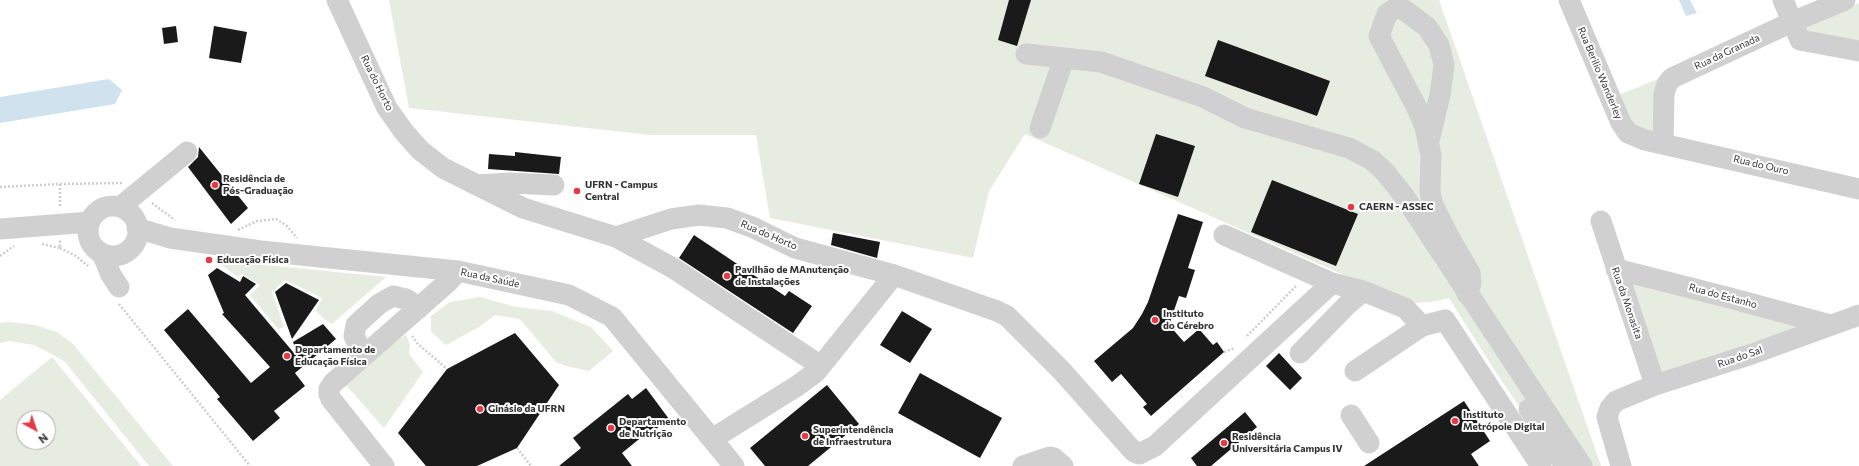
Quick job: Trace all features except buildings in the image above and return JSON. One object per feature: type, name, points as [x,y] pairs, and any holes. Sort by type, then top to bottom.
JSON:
[{"type":"street","name":"Rua do Horto","points":[[337,0],[387,108],[404,132],[420,150],[443,168],[523,208],[616,237],[672,219],[699,215],[727,218],[752,227],[795,248],[894,275],[997,310],[1007,316],[1061,370],[1134,452],[1139,454],[1155,446],[1332,283]]},
{"type":"street","name":"Rua Berilio Wanderley","points":[[1569,0],[1624,129],[1634,136],[1663,143]]},
{"type":"street","points":[[1783,0],[1800,40],[1859,50]]},
{"type":"street","name":"Rua da Granada","points":[[1663,143],[1664,94],[1671,80],[1792,22],[1845,0]]},
{"type":"street","points":[[1429,141],[1440,95],[1444,65],[1439,45],[1427,27],[1398,6],[1387,14],[1379,36],[1418,110],[1429,141],[1431,155],[1430,192],[1433,205],[1470,273],[1471,283],[1465,295],[1465,311],[1565,466]]},
{"type":"street","points":[[1026,54],[1101,62],[1203,97],[1245,118],[1362,153],[1385,172],[1404,196],[1456,276],[1465,295],[1582,466]]},
{"type":"street","points":[[1040,128],[1064,58]]},
{"type":"street","name":"Rua do Ouro","points":[[1663,143],[1859,189]]},
{"type":"street","points":[[120,207],[187,152]]},
{"type":"street","points":[[476,185],[510,183],[554,185]]},
{"type":"street","points":[[118,294],[111,275],[94,255],[88,237],[90,222],[99,210],[112,206],[120,207],[132,215],[134,238]]},
{"type":"street","name":"Rua da Monasita","points":[[1601,221],[1655,385]]},
{"type":"street","name":"Rua da Saúde","points":[[2,231],[47,225],[90,222]]},
{"type":"street","name":"Rua da Saúde","points":[[47,225],[94,255],[113,256],[121,254],[134,238],[170,238],[261,251],[458,271],[569,295],[612,316],[734,466]]},
{"type":"street","points":[[1224,235],[1332,283],[1363,291],[1405,308],[1422,326]]},
{"type":"street","points":[[616,237],[673,268],[821,366]]},
{"type":"street","name":"Rua do Estanho","points":[[1616,269],[1830,325]]},
{"type":"street","points":[[384,466],[331,399],[329,394],[333,383],[449,281],[458,271]]},
{"type":"street","points":[[712,438],[797,386],[821,366],[894,275]]},
{"type":"street","points":[[1300,353],[1348,304],[1363,291]]},
{"type":"street","points":[[364,356],[354,336],[356,325],[379,304],[394,296],[406,299],[418,308]]},
{"type":"street","name":"Rua do Sal","points":[[1621,466],[1607,417],[1612,405],[1620,399],[1655,385],[1752,354],[1859,314]]},
{"type":"street","points":[[1355,371],[1422,326],[1445,320],[1540,466]]},
{"type":"street","points":[[1351,416],[1369,443]]},
{"type":"street","points":[[1023,466],[1054,458],[1063,466]]},
{"type":"path","points":[[60,248],[76,256],[94,255]]},
{"type":"path","points":[[118,294],[250,466]]},
{"type":"path","points":[[418,344],[447,369]]},
{"type":"path","points":[[517,448],[530,466]]},
{"type":"shaded area","name":"CAERN - ASSEC","points":[[389,0],[1439,0],[1601,466],[1560,466],[1497,374],[1449,298],[1437,301],[1414,303],[1351,278],[1025,134],[989,191],[973,258],[770,218],[756,135],[650,135],[409,108]]},
{"type":"shaded area","points":[[1859,3],[1859,45],[1803,35],[1801,28]]},
{"type":"shaded area","points":[[1663,77],[1657,134],[1627,123],[1614,97]]},
{"type":"shaded area","points":[[215,260],[386,277],[332,324],[316,311],[322,298],[285,280],[272,292],[284,327],[278,329],[250,295],[260,285],[241,274],[238,277]]},
{"type":"shaded area","points":[[1623,274],[1811,329],[1664,379]]},
{"type":"shaded area","points":[[480,297],[516,307],[552,311],[591,327],[613,351],[589,371],[566,366],[556,362],[520,319],[495,315],[479,327],[446,345],[431,332],[431,316],[450,302]]},
{"type":"shaded area","points":[[9,322],[35,325],[57,332],[74,345],[173,466],[149,466],[65,362],[34,345],[9,341],[0,343],[0,323]]},
{"type":"shaded area","points":[[406,335],[410,345],[409,354],[423,372],[384,428],[346,385],[397,340]]},
{"type":"shaded area","points":[[52,357],[141,466],[0,466],[0,400]]},
{"type":"water","points":[[1679,0],[1690,0],[1697,13],[1686,16]]},
{"type":"water","points":[[109,79],[122,90],[115,104],[0,123],[0,97]]},
{"type":"place","name":"Residência de Pós-Graduação","points":[[215,185]]},
{"type":"place","name":"UFRN - Campus Central","points":[[577,191]]},
{"type":"place","name":"CAERN - ASSEC","points":[[1351,207]]},
{"type":"place","name":"Educação Física","points":[[209,260]]},
{"type":"place","name":"Pavilhão de MAnutenção de Instalações","points":[[727,276]]},
{"type":"place","name":"Instituto do Cérebro","points":[[1155,320]]},
{"type":"place","name":"Departamento de Educação Física","points":[[287,356]]},
{"type":"place","name":"Ginásio da UFRN","points":[[480,409]]},
{"type":"place","name":"Instituto Metrópole Digital","points":[[1455,421]]},
{"type":"place","name":"Departamento de Nutrição","points":[[611,428]]},
{"type":"place","name":"Superintendência de Infraestrutura","points":[[805,436]]},
{"type":"place","name":"Residência Universitária Campus IV","points":[[1224,443]]}]
